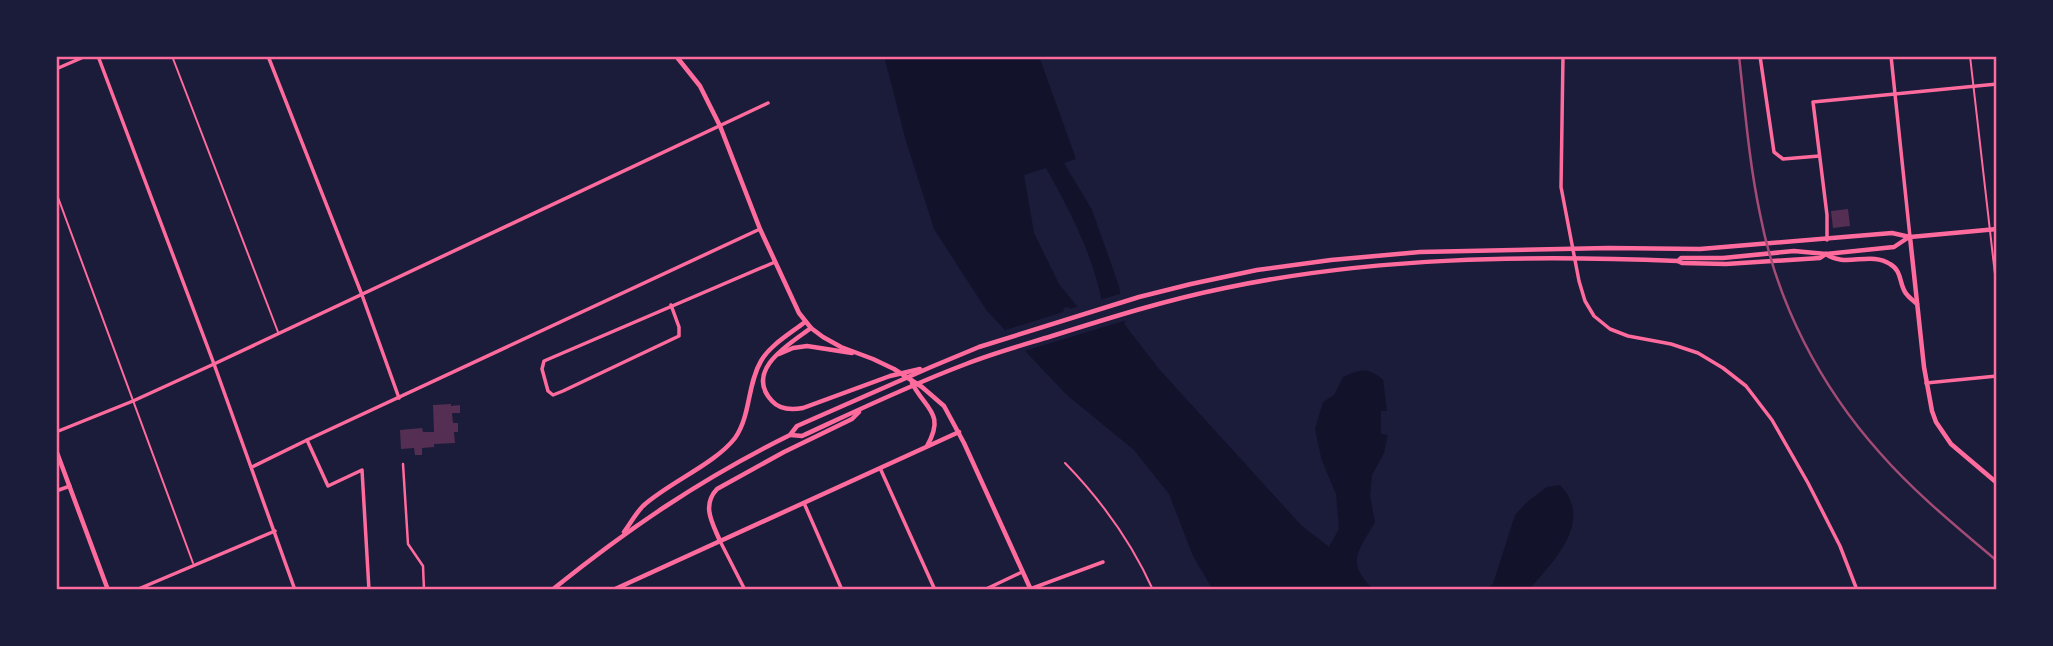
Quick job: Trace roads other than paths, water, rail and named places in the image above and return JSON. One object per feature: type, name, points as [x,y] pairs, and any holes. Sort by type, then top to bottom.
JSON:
[{"type":"main road","points":[[676,56],[699,86],[720,126],[760,229],[791,298],[806,321],[811,328],[836,345],[886,365],[941,403],[959,432],[1031,589]]},
{"type":"main road","points":[[552,590],[621,536],[704,481],[790,435],[797,426],[979,347],[1184,286],[1248,272],[1331,260],[1420,252],[1609,248],[1691,250],[1892,233],[1910,237],[1997,229]]},
{"type":"main road","points":[[790,435],[802,436],[984,357],[1134,310],[1234,286],[1312,273],[1409,263],[1609,259],[1678,261],[1681,258],[1723,258],[1794,251],[1826,254],[1894,247],[1910,237]]},
{"type":"main road","points":[[1910,237],[1926,383],[1933,411],[1943,434],[1997,483]]},
{"type":"main road","points":[[1826,254],[1833,260],[1874,258],[1888,262],[1898,271],[1905,292],[1917,304]]},
{"type":"main road","points":[[621,536],[642,507],[732,442],[744,420],[761,360],[806,321]]},
{"type":"main road","points":[[811,328],[781,349],[768,364],[765,372],[764,384],[770,399],[783,408],[803,408],[890,376],[931,367]]},
{"type":"main road","points":[[778,354],[796,347],[811,346],[832,352],[860,354]]},
{"type":"main road","points":[[909,379],[918,395],[931,408],[934,417],[933,432],[926,447]]},
{"type":"main road","points":[[720,541],[709,509],[710,498],[717,489],[852,419],[863,408]]},
{"type":"main road","points":[[613,590],[959,432]]},
{"type":"main road","points":[[56,450],[108,590]]},
{"type":"street","points":[[56,69],[86,56]]},
{"type":"street","points":[[98,56],[252,467],[295,590]]},
{"type":"street","points":[[268,56],[362,295],[399,398]]},
{"type":"street","points":[[1563,56],[1561,187],[1579,281],[1587,305],[1602,323],[1618,333],[1671,344],[1698,353],[1745,386],[1772,420],[1808,483],[1836,537],[1857,590]]},
{"type":"street","points":[[1760,56],[1774,152],[1783,159],[1819,156]]},
{"type":"street","points":[[1891,56],[1910,237]]},
{"type":"street","points":[[1827,240],[1813,102],[1997,84]]},
{"type":"street","points":[[56,432],[214,364],[768,103]]},
{"type":"street","points":[[252,467],[760,229]]},
{"type":"street","points":[[671,305],[679,327],[679,336],[563,391],[553,395],[548,391],[542,369],[544,361],[671,305],[775,262]]},
{"type":"street","points":[[1926,383],[1997,376]]},
{"type":"street","points":[[307,440],[328,486],[362,470],[369,590]]},
{"type":"street","points":[[403,464],[408,544],[422,566],[424,590]]},
{"type":"street","points":[[880,468],[936,590]]},
{"type":"street","points":[[56,491],[70,486]]},
{"type":"street","points":[[804,503],[842,590]]},
{"type":"street","points":[[136,590],[275,531]]},
{"type":"street","points":[[720,541],[745,590]]},
{"type":"street","points":[[1031,589],[1103,562]]},
{"type":"street","points":[[984,590],[1023,572]]},
{"type":"lane","points":[[172,56],[278,333]]},
{"type":"lane","points":[[1970,56],[1997,292]]},
{"type":"lane","points":[[56,192],[193,564]]},
{"type":"railway","points":[[1739,56],[1750,155],[1760,214],[1777,279],[1804,342],[1838,400],[1893,468],[1997,561]]}]
